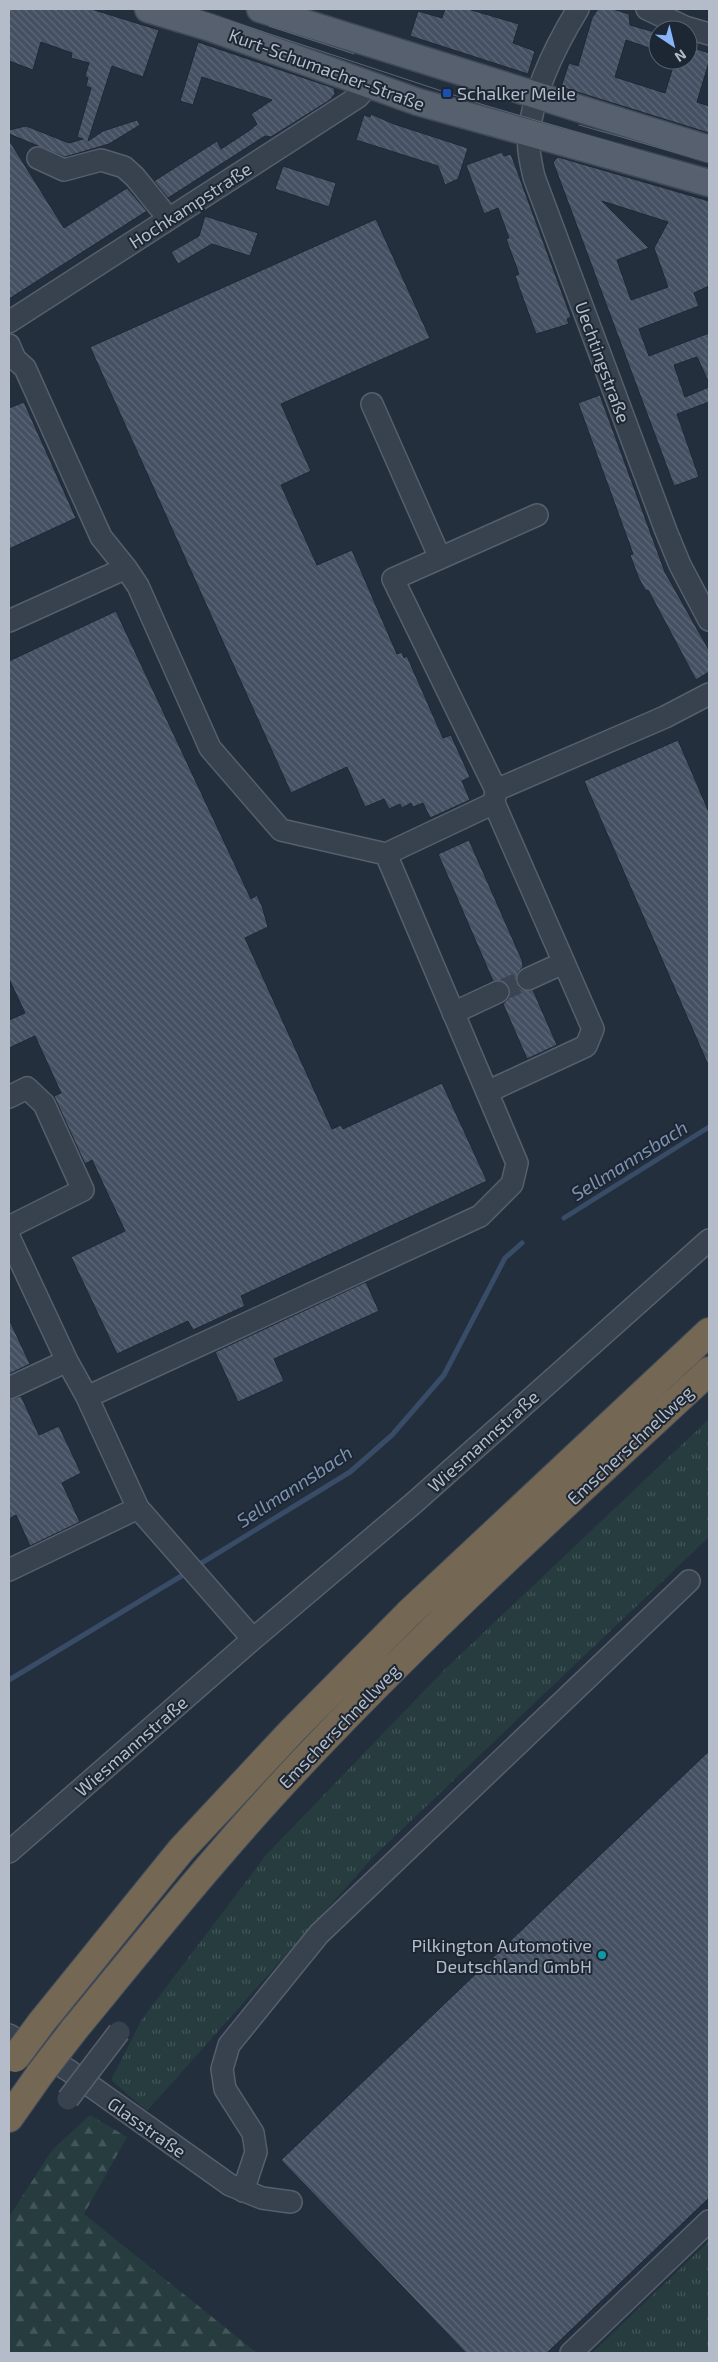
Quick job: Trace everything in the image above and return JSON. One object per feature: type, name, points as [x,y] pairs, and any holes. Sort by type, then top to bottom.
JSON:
[{"type":"highway","name":"Emscherschnellweg","points":[[11,2054],[40,2023],[181,1850],[293,1730],[408,1614],[709,1332]]},
{"type":"highway","name":"Emscherschnellweg","points":[[9,2118],[73,2031],[200,1876],[313,1751],[435,1628],[709,1371]]},
{"type":"main road","name":"Kurt-Schumacher-Straße","points":[[148,9],[208,26],[418,102],[709,183]]},
{"type":"main road","name":"Kurt-Schumacher-Straße","points":[[260,9],[709,150]]},
{"type":"street","name":"Uechtingstraße","points":[[578,9],[553,53],[538,96],[529,134],[530,159],[534,176],[666,531],[680,565],[709,620]]},
{"type":"street","points":[[647,9],[685,27],[709,34]]},
{"type":"street","name":"Hochkampstraße","points":[[9,322],[358,97],[369,85]]},
{"type":"street","points":[[38,158],[64,170],[101,160],[124,167],[136,176],[169,219]]},
{"type":"street","points":[[9,345],[15,359],[25,368],[101,537],[138,586],[210,748],[281,830],[386,854],[495,797],[665,717],[709,694]]},
{"type":"street","points":[[372,404],[440,558]]},
{"type":"street","points":[[488,1092],[586,1046],[593,1029],[563,963],[495,797],[393,579],[537,515]]},
{"type":"street","points":[[9,621],[126,568]]},
{"type":"street","points":[[87,1396],[480,1216],[512,1184],[517,1163],[386,854]]},
{"type":"street","points":[[528,979],[563,963]]},
{"type":"street","points":[[453,1013],[498,992]]},
{"type":"street","points":[[9,1097],[27,1088],[44,1104],[82,1190],[9,1227]]},
{"type":"street","points":[[9,1237],[67,1361],[87,1396],[138,1508],[253,1639]]},
{"type":"street","name":"Wiesmannstraße","points":[[9,1852],[253,1639],[414,1502],[709,1240]]},
{"type":"street","points":[[9,1388],[67,1361]]},
{"type":"street","points":[[9,1570],[138,1508]]},
{"type":"street","points":[[242,2191],[256,2152],[253,2133],[225,2089],[222,2069],[229,2045],[319,1934],[689,1581]]},
{"type":"street","points":[[68,2099],[119,2032]]},
{"type":"street","name":"Glasstraße","points":[[11,2054],[68,2070],[230,2185],[262,2198],[291,2202]]},
{"type":"street","points":[[571,2353],[709,2221]]},
{"type":"green space","points":[[709,1419],[709,1537],[375,1855],[147,2111],[111,2080],[142,2019],[266,1855],[444,1670]]},
{"type":"green space","points":[[90,2115],[127,2137],[84,2214],[257,2353],[9,2353],[9,2217],[52,2150]]},
{"type":"green space","points":[[709,2241],[709,2353],[592,2353]]},
{"type":"building","points":[[9,9],[91,9],[159,30],[143,77],[112,66],[88,141],[103,131],[137,120],[140,125],[109,144],[65,157],[9,134],[9,130],[26,126],[69,143],[83,139],[77,137],[91,88],[86,86],[88,78],[85,76],[89,63],[71,58],[72,53],[41,42],[33,70],[9,61]]},
{"type":"building","points":[[445,9],[468,9],[519,24],[513,43],[535,51],[528,74],[410,36],[418,11],[442,18]]},
{"type":"building","points":[[598,9],[613,9],[629,14],[630,25],[648,30],[648,48],[626,40],[615,77],[665,93],[672,70],[698,70],[698,49],[709,53],[709,62],[697,102],[709,106],[709,133],[561,87],[569,63],[578,66],[592,18]]},
{"type":"building","points":[[198,42],[334,88],[335,94],[330,100],[271,137],[265,136],[168,198],[154,181],[217,141],[221,149],[250,130],[257,124],[251,114],[272,100],[202,77],[193,105],[180,101]]},
{"type":"building","points":[[371,114],[394,124],[468,148],[458,179],[445,185],[438,166],[356,140],[364,115],[370,117]]},
{"type":"building","points":[[9,140],[64,228],[127,188],[147,211],[9,299]]},
{"type":"building","points":[[502,152],[504,156],[511,154],[571,317],[567,319],[569,324],[536,334],[515,276],[519,274],[506,239],[509,238],[498,208],[484,214],[466,165]]},
{"type":"building","points":[[558,157],[709,201],[709,286],[694,293],[699,306],[639,329],[649,356],[709,333],[709,383],[697,357],[674,365],[685,397],[709,387],[709,402],[677,414],[699,477],[674,486],[553,162]],"holes":[[[602,201],[668,222],[654,248],[668,287],[631,300],[617,260],[649,248]]]},
{"type":"building","points":[[283,166],[336,183],[329,207],[275,189]]},
{"type":"building","points":[[205,216],[258,233],[250,256],[212,244],[178,264],[171,252],[199,236]]},
{"type":"building","points":[[376,219],[430,338],[281,404],[311,471],[281,485],[317,565],[352,550],[397,654],[402,652],[404,658],[407,656],[443,738],[451,735],[470,777],[462,781],[470,800],[430,818],[423,803],[413,807],[411,803],[402,808],[400,804],[389,809],[384,799],[365,807],[347,767],[291,793],[90,347]]},
{"type":"building","points":[[600,395],[665,572],[709,650],[709,672],[696,680],[648,590],[646,591],[639,579],[630,555],[633,554],[578,403]]},
{"type":"building","points":[[24,402],[76,518],[9,549],[9,408]]},
{"type":"building","points":[[116,611],[251,899],[257,895],[262,906],[268,927],[245,938],[332,1129],[341,1125],[343,1129],[442,1083],[487,1181],[241,1296],[245,1306],[193,1330],[188,1321],[117,1354],[71,1257],[125,1231],[92,1160],[85,1164],[54,1096],[61,1093],[35,1036],[9,1048],[9,1020],[25,1013],[9,979],[9,661]]},
{"type":"building","points":[[678,740],[709,812],[709,1067],[584,781]]},
{"type":"building","points":[[469,840],[522,960],[523,967],[518,972],[516,984],[521,989],[533,990],[557,1045],[527,1059],[503,1004],[508,999],[509,987],[505,982],[493,981],[438,854]]},
{"type":"building","points":[[366,1282],[379,1311],[274,1359],[284,1381],[238,1402],[215,1352]]},
{"type":"building","points":[[9,1319],[30,1364],[9,1374]]},
{"type":"building","points":[[21,1396],[39,1435],[59,1426],[81,1473],[62,1483],[80,1522],[30,1546],[16,1515],[9,1519],[9,1400]]},
{"type":"building","name":"Pilkington Automotive Deutschland GmbH","points":[[709,1751],[709,2198],[547,2353],[466,2353],[281,2160]]},
{"type":"waterway","name":"Sellmannsbach","points":[[564,1218],[709,1127]]},
{"type":"waterway","name":"Sellmannsbach","points":[[195,1567],[350,1472],[392,1435],[444,1375],[505,1258],[522,1243]]},
{"type":"waterway","name":"Sellmannsbach","points":[[9,1680],[188,1572]]},
{"type":"tunnel","points":[[498,992],[528,979]]},
{"type":"tram line","points":[[194,9],[484,105],[709,171]]},
{"type":"tram line","points":[[269,26],[354,54]]},
{"type":"tram line","points":[[579,125],[709,162]]},
{"type":"place","name":"Schalker Meile","points":[[447,93]]},
{"type":"place","name":"Pilkington Automotive Deutschland GmbH","points":[[602,1955]]}]
